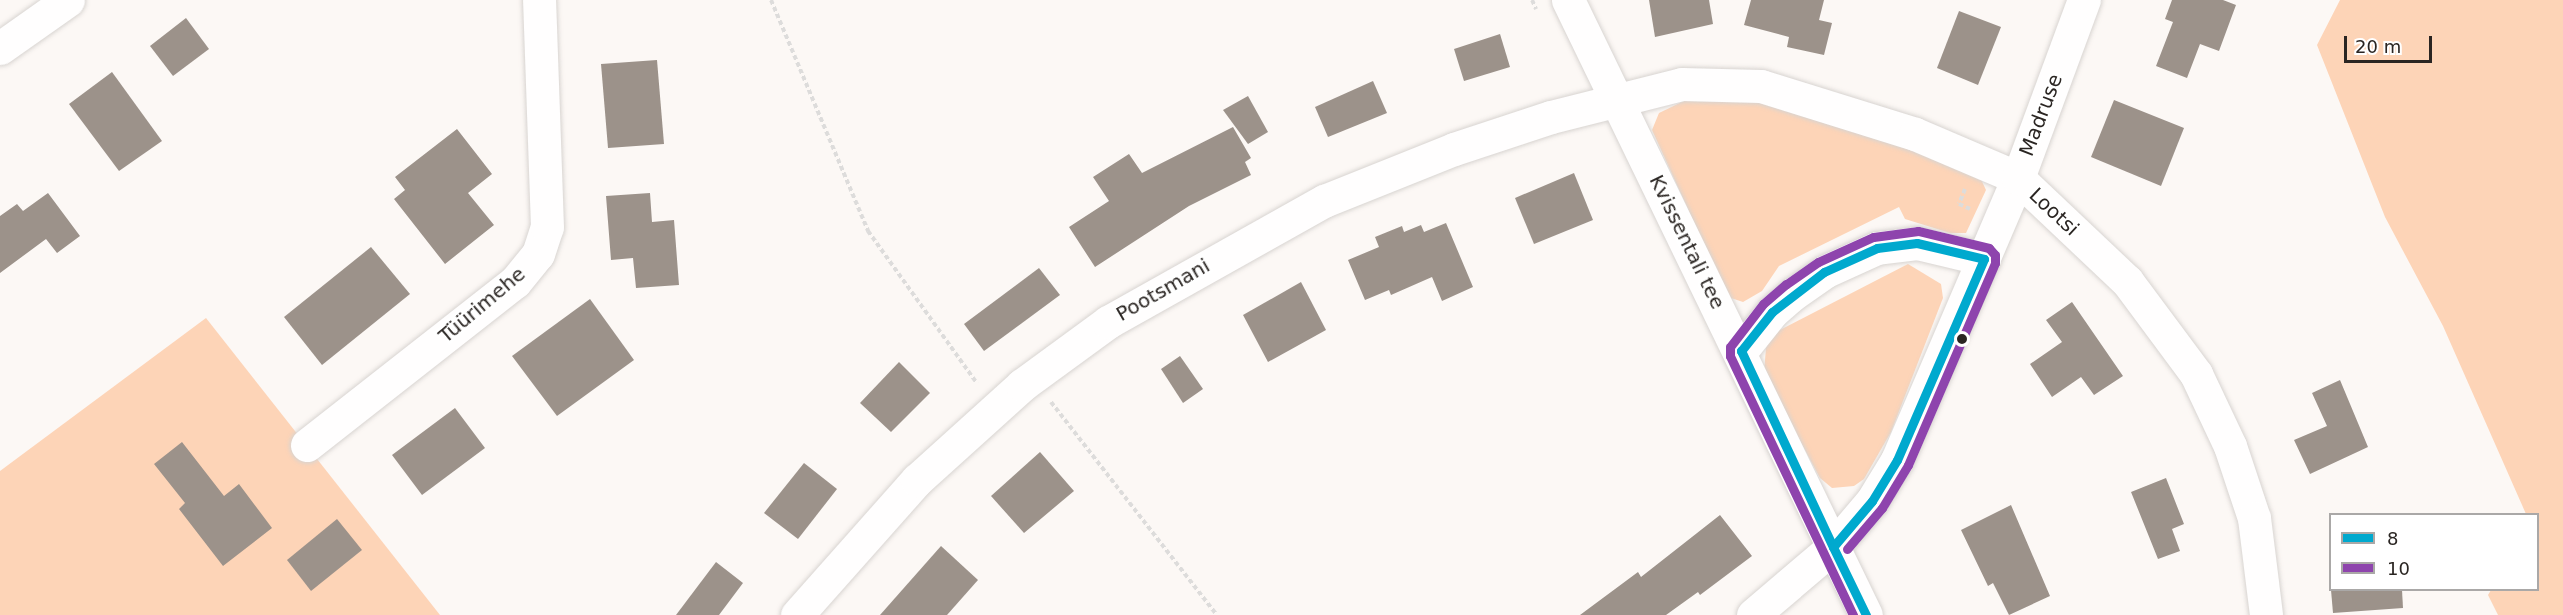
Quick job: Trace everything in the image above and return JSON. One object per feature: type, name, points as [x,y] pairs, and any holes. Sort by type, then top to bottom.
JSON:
[{"type":"street","points":[[0,48],[68,0]]},
{"type":"street","name":"Tüürimehe","points":[[307,445],[515,282],[538,254],[547,227],[540,0]]},
{"type":"street","name":"Kvissentali tee","points":[[1568,0],[1741,351],[1866,615]]},
{"type":"street","name":"Madruse","points":[[1833,548],[1872,501],[1898,460],[2018,178],[2084,0]]},
{"type":"street","name":"Lootsi","points":[[1615,98],[1682,84],[1761,86],[1915,134],[2018,178],[2127,281],[2196,374],[2230,446],[2254,518],[2266,615]]},
{"type":"street","name":"Pootsmani","points":[[797,615],[917,480],[1032,377],[1108,322],[1324,201],[1454,149],[1615,98]]},
{"type":"street","points":[[1741,351],[1772,312],[1793,294],[1824,273],[1876,248],[1917,243],[1984,259]]},
{"type":"street","points":[[1753,615],[1833,548]]},
{"type":"path","points":[[771,0],[868,231],[995,408]]},
{"type":"path","points":[[1032,377],[1217,615]]},
{"type":"shaded area","points":[[2340,0],[2563,0],[2563,615],[2498,615],[2488,595],[2490,591],[2539,591],[2539,513],[2526,513],[2443,326],[2385,217],[2317,45]]},
{"type":"shaded area","points":[[1690,98],[1757,102],[1836,118],[1978,173],[1986,190],[1966,233],[1950,233],[1905,219],[1899,207],[1779,266],[1762,291],[1743,302],[1728,297],[1652,130],[1659,113]]},
{"type":"shaded area","points":[[1908,264],[1941,284],[1943,298],[1891,432],[1864,479],[1854,486],[1832,488],[1820,478],[1764,373],[1766,348],[1772,334]]},
{"type":"shaded area","points":[[206,318],[440,615],[0,615],[0,471]]},
{"type":"building","points":[[1649,0],[1709,0],[1713,24],[1655,37]]},
{"type":"building","points":[[1751,0],[1824,0],[1819,20],[1832,23],[1824,55],[1787,47],[1789,37],[1744,25]]},
{"type":"building","points":[[2172,0],[2223,0],[2236,5],[2219,51],[2200,44],[2187,78],[2156,66],[2173,22],[2165,19]]},
{"type":"building","points":[[1959,11],[2001,27],[1978,85],[1937,68]]},
{"type":"building","points":[[186,18],[209,49],[173,76],[150,46]]},
{"type":"building","points":[[1500,34],[1510,67],[1464,81],[1454,49]]},
{"type":"building","points":[[657,60],[664,144],[608,148],[601,64]]},
{"type":"building","points":[[112,72],[162,141],[119,171],[69,104]]},
{"type":"building","points":[[1373,81],[1387,113],[1328,137],[1315,107]]},
{"type":"building","points":[[1248,96],[1268,132],[1248,144],[1223,110]]},
{"type":"building","points":[[2114,100],[2184,128],[2161,186],[2091,157]]},
{"type":"building","points":[[1233,127],[1251,158],[1245,162],[1251,175],[1189,206],[1095,267],[1069,227],[1109,201],[1093,177],[1129,154],[1142,173]]},
{"type":"building","points":[[457,129],[492,174],[468,193],[494,225],[445,264],[394,199],[405,190],[395,177]]},
{"type":"building","points":[[1574,173],[1593,220],[1534,244],[1515,198]]},
{"type":"building","points":[[48,193],[80,236],[57,253],[46,239],[0,273],[0,216],[17,204],[23,211]]},
{"type":"building","points":[[650,193],[652,222],[674,220],[679,285],[636,288],[633,258],[611,260],[606,196]]},
{"type":"building","points":[[1446,223],[1473,287],[1442,301],[1432,277],[1391,295],[1389,290],[1365,300],[1348,260],[1379,247],[1375,237],[1402,226],[1404,232],[1421,225],[1424,232]]},
{"type":"building","points":[[371,247],[410,294],[322,365],[284,317]]},
{"type":"building","points":[[1039,268],[1060,295],[984,351],[964,324]]},
{"type":"building","points":[[1301,282],[1326,330],[1268,362],[1243,315]]},
{"type":"building","points":[[590,299],[634,360],[557,416],[512,356]]},
{"type":"building","points":[[2072,302],[2123,376],[2094,395],[2081,377],[2052,397],[2030,364],[2062,342],[2046,320]]},
{"type":"building","points":[[1180,356],[1203,389],[1183,403],[1161,369]]},
{"type":"building","points":[[899,362],[930,393],[891,432],[860,403]]},
{"type":"building","points":[[2340,380],[2368,447],[2310,474],[2294,440],[2327,426],[2312,393]]},
{"type":"building","points":[[455,408],[485,448],[422,495],[392,455]]},
{"type":"building","points":[[182,442],[224,496],[239,484],[272,528],[223,566],[179,509],[185,503],[154,464]]},
{"type":"building","points":[[1040,452],[1074,491],[1024,533],[991,496]]},
{"type":"building","points":[[804,463],[837,489],[798,539],[764,513]]},
{"type":"building","points":[[2166,478],[2184,524],[2172,529],[2180,551],[2158,559],[2131,492]]},
{"type":"building","points":[[2011,505],[2050,596],[2009,615],[1993,583],[1988,586],[1961,530]]},
{"type":"building","points":[[1720,515],[1752,556],[1700,595],[1698,592],[1666,615],[1580,615],[1638,572],[1641,577]]},
{"type":"building","points":[[337,519],[362,550],[311,591],[287,560]]},
{"type":"building","points":[[941,546],[978,580],[947,615],[880,615]]},
{"type":"building","points":[[716,562],[743,583],[719,615],[676,615]]},
{"type":"building","points":[[2331,591],[2402,591],[2403,608],[2333,613]]},
{"type":"transit line","name":"10","points":[[1847,549],[1882,508],[1908,465],[1995,263],[1995,255],[1989,248],[1918,231],[1873,237],[1818,262],[1786,284],[1763,304],[1730,347],[1730,356],[1853,615]]},
{"type":"transit line","name":"8","points":[[1917,243],[1984,259],[1897,460],[1872,501],[1833,547],[1741,351],[1772,312],[1824,272],[1877,248],[1917,243]]},
{"type":"transit line","name":"8","points":[[1833,547],[1866,615]]}]
